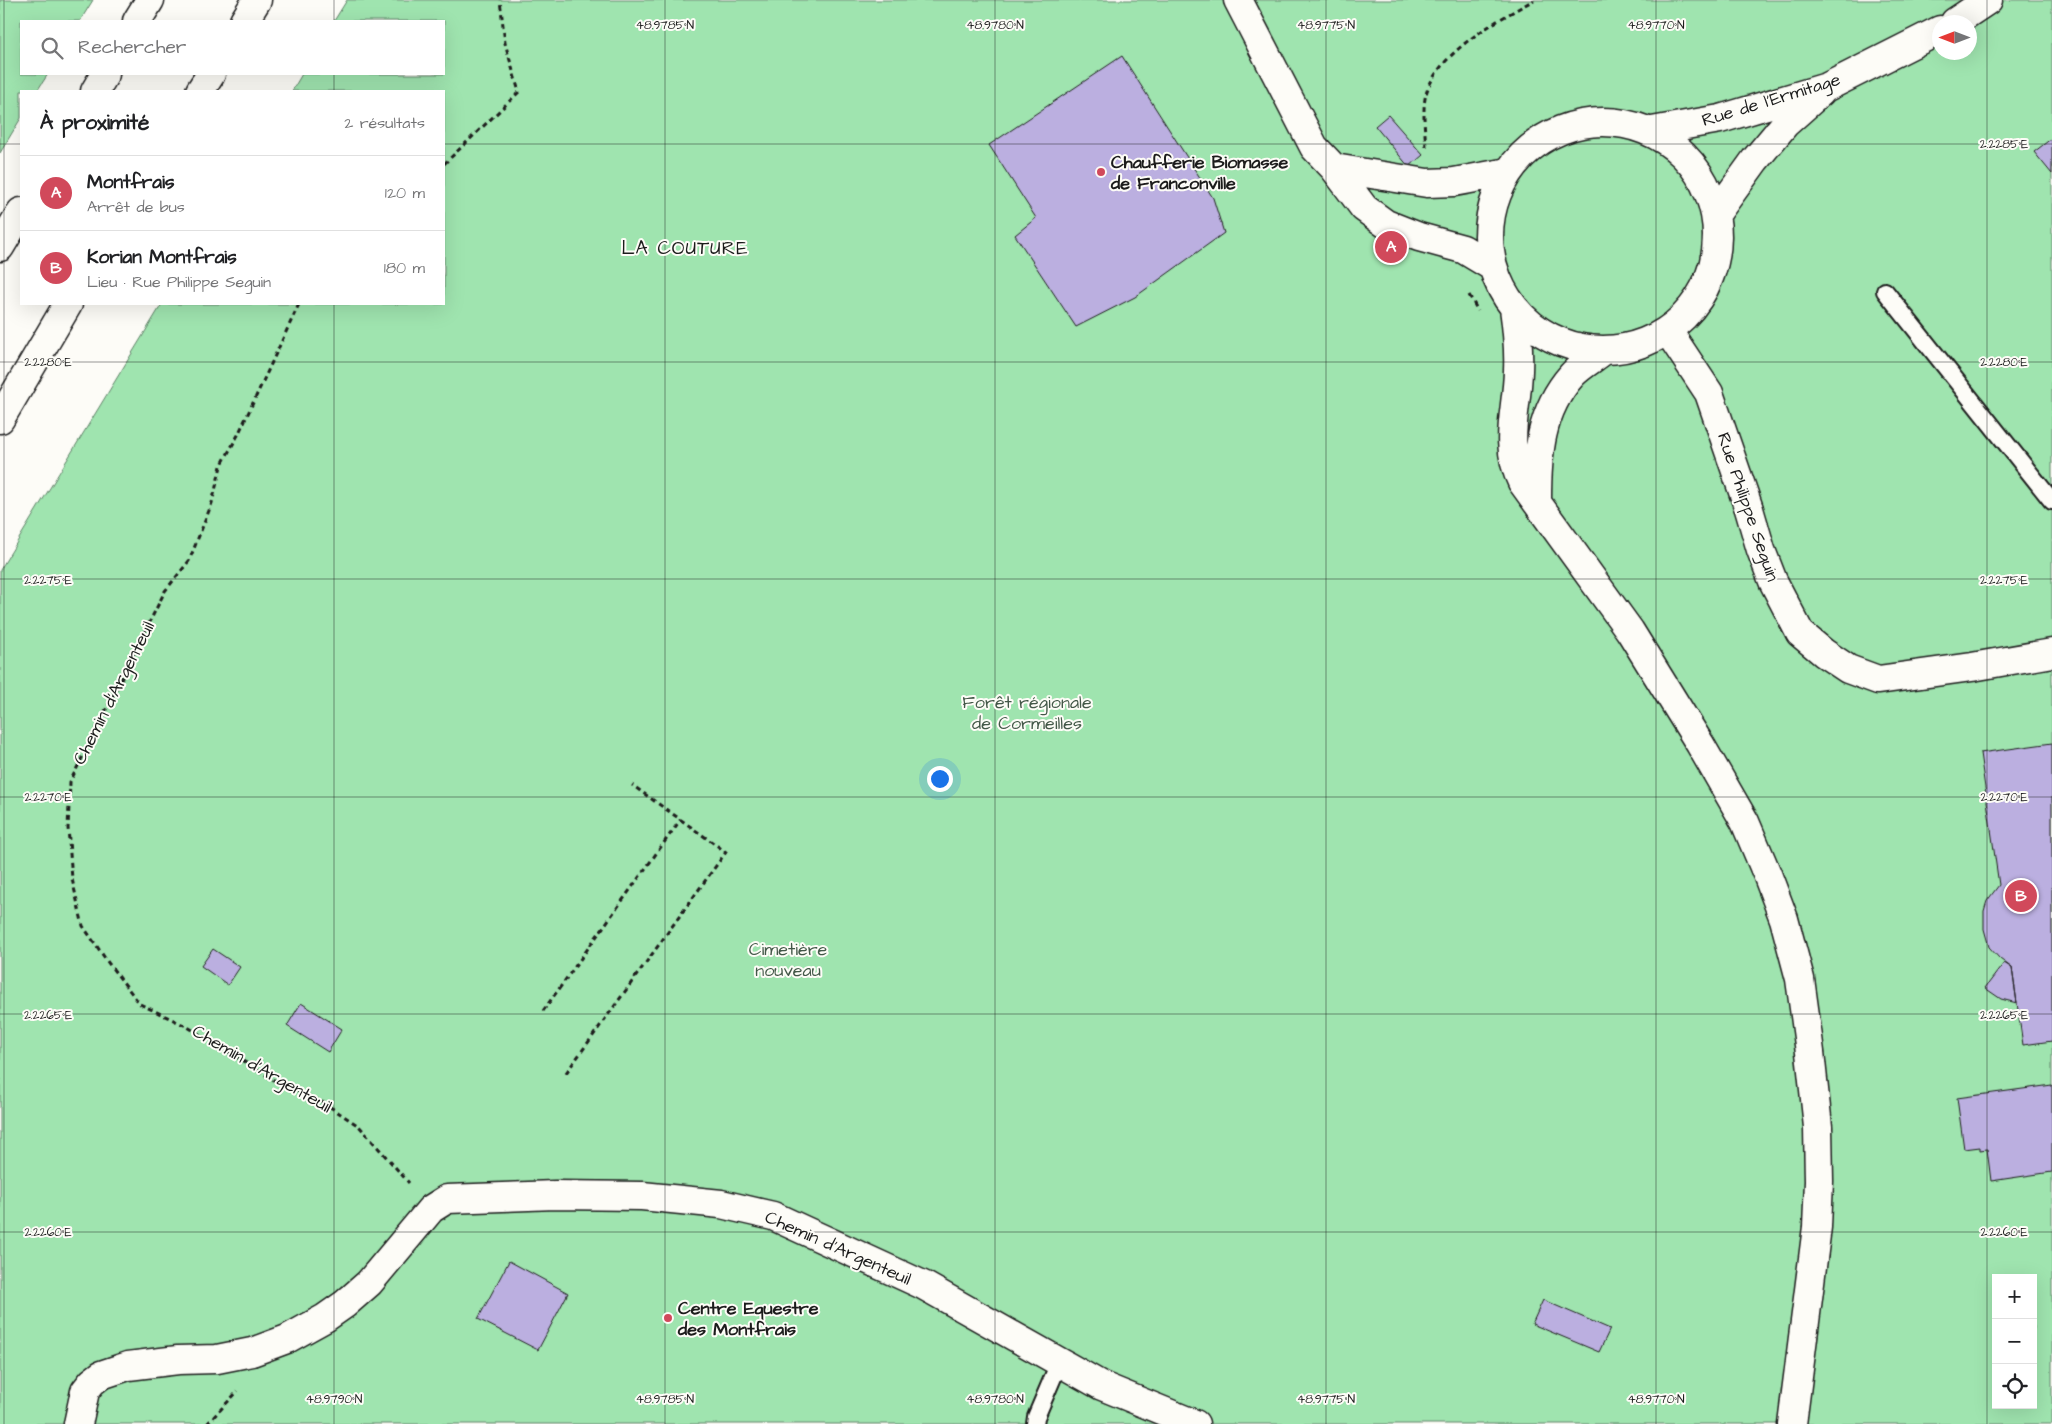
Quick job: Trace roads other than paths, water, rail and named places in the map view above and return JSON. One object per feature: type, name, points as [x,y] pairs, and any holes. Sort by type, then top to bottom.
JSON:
[{"type":"main road","points":[[138,20],[150,0]]},
{"type":"main road","points":[[245,20],[257,0]]},
{"type":"main road","points":[[1238,0],[1314,147],[1334,168],[1364,208],[1386,224],[1419,237],[1463,249],[1493,267]]},
{"type":"main road","points":[[1966,15],[1988,0]]},
{"type":"main road","name":"Rue de l'Ermitage","points":[[1652,131],[1720,119],[1827,87],[1932,34]]},
{"type":"main road","points":[[96,90],[104,75]]},
{"type":"main road","points":[[201,90],[210,75]]},
{"type":"main road","points":[[1716,214],[1755,160],[1785,124],[1827,87]]},
{"type":"main road","points":[[1588,121],[1621,122],[1652,131],[1682,151],[1704,180],[1716,214],[1716,258],[1699,299],[1668,331],[1648,342],[1626,349],[1603,351],[1583,349],[1551,338],[1528,323],[1514,308],[1502,289],[1493,267],[1488,234],[1494,202],[1508,172],[1529,148],[1557,130],[1588,121]]},
{"type":"main road","points":[[1334,168],[1427,183],[1454,182],[1508,172]]},
{"type":"main road","points":[[0,247],[20,214]]},
{"type":"main road","points":[[0,419],[67,305]]},
{"type":"main road","points":[[1514,308],[1518,341],[1518,372],[1511,436],[1514,466],[1522,482],[1537,500],[1630,631],[1700,744],[1745,822],[1784,919],[1800,979],[1818,1127],[1819,1172],[1817,1227],[1792,1424]]},
{"type":"main road","name":"Rue Philippe Seguin","points":[[1668,331],[1709,393],[1761,550],[1773,581],[1800,633],[1824,653],[1848,669],[1878,680],[1972,667],[2052,653]]},
{"type":"main road","points":[[1537,500],[1540,441],[1558,394],[1573,374],[1603,351]]},
{"type":"main road","name":"Chemin d'Argenteuil","points":[[78,1424],[85,1391],[92,1382],[102,1375],[128,1366],[178,1360],[216,1359],[252,1352],[287,1339],[325,1318],[369,1283],[439,1204],[555,1195],[642,1196],[721,1204],[773,1216],[923,1285],[1102,1386],[1195,1424]]},
{"type":"lane","points":[[1885,291],[2052,501]]},
{"type":"lane","points":[[1035,1424],[1036,1417],[1059,1363]]},
{"type":"place","name":"Chaufferie Biomasse de Franconville","points":[[1101,172]]},
{"type":"place","name":"Montfrais","points":[[1391,247]]},
{"type":"place","name":"Korian Montfrais","points":[[2021,896]]},
{"type":"place","name":"Centre Equestre des Montfrais","points":[[668,1318]]},
{"type":"district","name":"LA COUTURE","points":[[685,248]]},
{"type":"park label","name":"Forêt régionale de Cormeilles","points":[[1027,712]]},
{"type":"park label","name":"Cimetière nouveau","points":[[788,960]]}]
